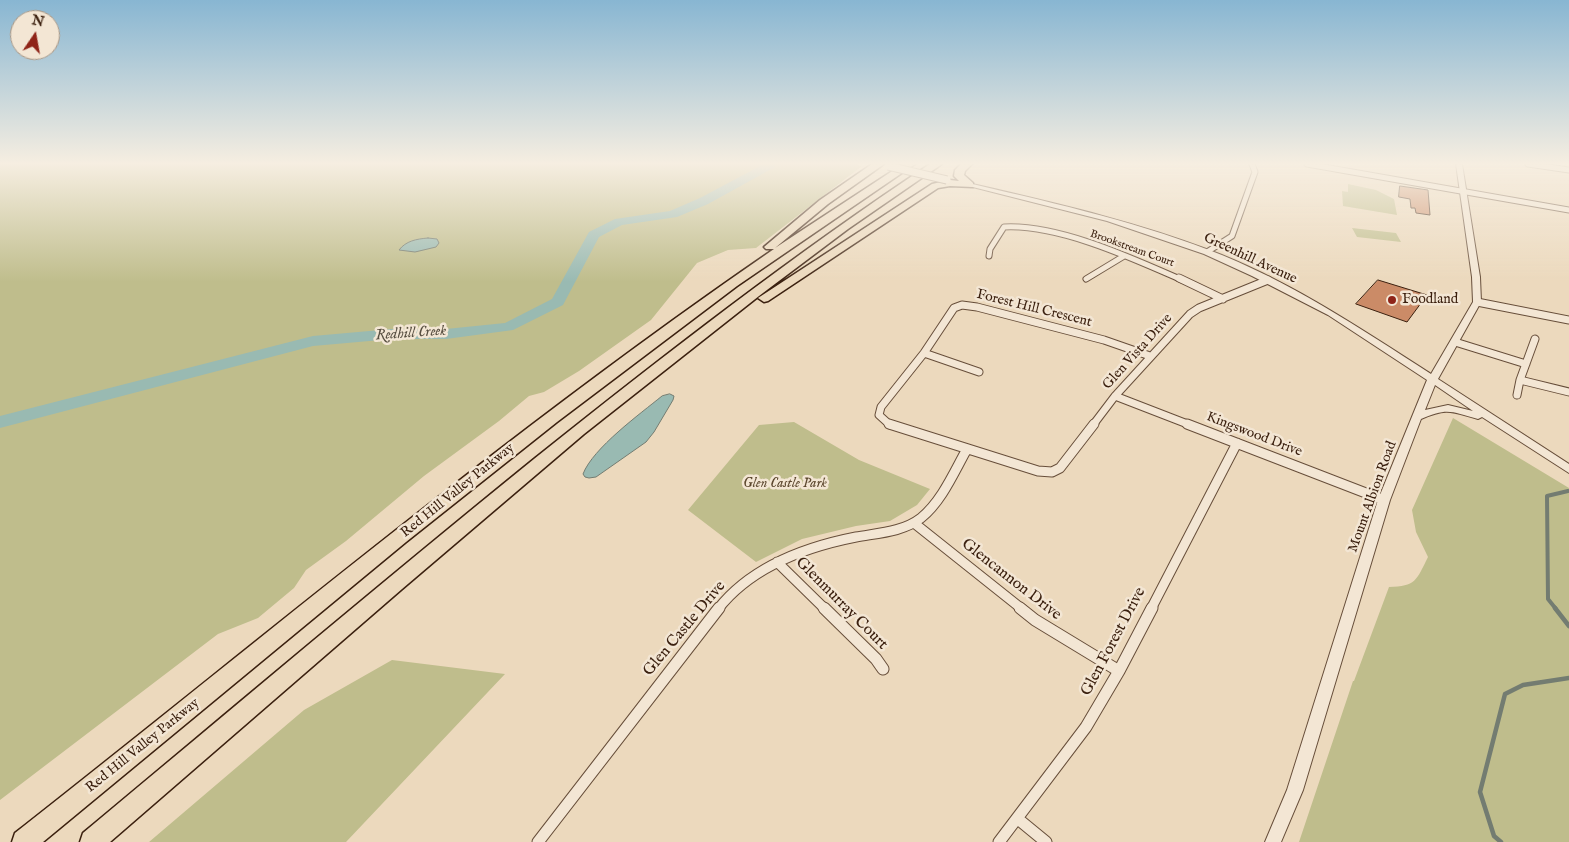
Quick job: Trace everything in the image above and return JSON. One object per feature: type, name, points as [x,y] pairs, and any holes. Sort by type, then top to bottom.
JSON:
[{"type":"highway","points":[[720,291],[736,273],[823,203]]},
{"type":"highway","name":"Red Hill Valley Parkway","points":[[24,842],[515,445],[720,291],[848,203]]},
{"type":"highway","points":[[92,842],[405,575],[526,475],[678,352],[825,240],[879,203]]},
{"type":"highway","points":[[678,352],[701,340],[909,203]]},
{"type":"street","name":"Greenhill Avenue","points":[[1044,203],[1108,219],[1207,252],[1268,280],[1331,314],[1503,428],[1569,469]]},
{"type":"street","points":[[1207,252],[1232,236],[1244,203]]},
{"type":"street","points":[[1464,203],[1476,277],[1477,302],[1569,320]]},
{"type":"street","points":[[1533,203],[1569,210]]},
{"type":"street","name":"Brookstream Court","points":[[989,256],[990,250],[1004,227],[1020,225],[1065,236],[1124,256],[1194,284],[1223,299]]},
{"type":"street","points":[[1086,279],[1124,256]]},
{"type":"street","name":"Glen Vista Drive","points":[[1052,472],[1060,468],[1115,396],[1190,314],[1268,280]]},
{"type":"street","name":"Mount Albion Road","points":[[1273,842],[1294,790],[1384,500],[1432,380],[1477,302]]},
{"type":"street","name":"Forest Hill Crescent","points":[[1052,472],[1038,471],[890,425],[879,415],[881,407],[924,352],[954,308],[962,305],[977,307],[1104,340],[1150,356]]},
{"type":"street","points":[[1517,395],[1520,380],[1535,338]]},
{"type":"street","points":[[1455,342],[1526,364]]},
{"type":"street","points":[[924,352],[979,372]]},
{"type":"street","points":[[1520,380],[1569,392]]},
{"type":"street","name":"Kingswood Drive","points":[[1115,396],[1384,500]]},
{"type":"street","points":[[1418,417],[1434,409],[1448,407],[1459,409],[1503,428]]},
{"type":"street","name":"Glen Forest Drive","points":[[999,842],[1086,727],[1119,671],[1237,443]]},
{"type":"street","points":[[914,523],[943,492],[967,449]]},
{"type":"street","name":"Glencannon Drive","points":[[914,523],[1035,620],[1119,671]]},
{"type":"street","name":"Glen Castle Drive","points":[[538,842],[724,601],[751,577],[777,562],[821,544],[914,523]]},
{"type":"street","name":"Glenmurray Court","points":[[777,562],[876,659],[883,669]]},
{"type":"street","points":[[1018,819],[1046,842]]},
{"type":"green space","points":[[0,203],[814,203],[756,248],[728,250],[697,263],[651,320],[579,371],[544,392],[529,396],[499,421],[424,476],[346,541],[306,570],[294,588],[258,618],[218,634],[0,800]]},
{"type":"green space","points":[[1343,203],[1395,203],[1397,215],[1343,206]]},
{"type":"green space","points":[[1352,228],[1396,233],[1401,242],[1357,237]]},
{"type":"green space","points":[[1453,418],[1569,488],[1569,842],[1299,842],[1353,681],[1389,587],[1405,585],[1414,581],[1421,572],[1428,557],[1416,532],[1412,510]]},
{"type":"green space","name":"Glen Castle Park","points":[[794,422],[859,460],[930,489],[917,505],[890,521],[856,526],[802,539],[756,562],[688,510],[759,425]]},
{"type":"green space","points":[[392,660],[505,674],[346,842],[149,842],[304,710]]},
{"type":"water","points":[[428,238],[437,239],[439,243],[436,247],[415,252],[399,250],[405,244],[412,241]]},
{"type":"water","points":[[670,394],[674,396],[673,400],[646,442],[596,477],[585,477],[583,474],[596,453],[662,396]]},
{"type":"building","points":[[1410,203],[1429,203],[1430,215],[1416,213],[1415,208],[1411,208]]},
{"type":"building","name":"Foodland","points":[[1378,280],[1427,295],[1407,322],[1356,304]]},
{"type":"waterway","name":"Redhill Creek","points":[[0,422],[313,341],[392,334],[446,334],[508,327],[558,302],[594,235],[619,222],[673,214],[699,203]]},
{"type":"waterway","points":[[1556,609],[1548,599],[1547,496],[1568,491]]},
{"type":"waterway","points":[[1555,608],[1569,626]]},
{"type":"waterway","points":[[1501,842],[1494,836],[1480,792],[1505,694],[1523,685],[1569,678]]},
{"type":"place","name":"Foodland","points":[[1392,300]]}]
